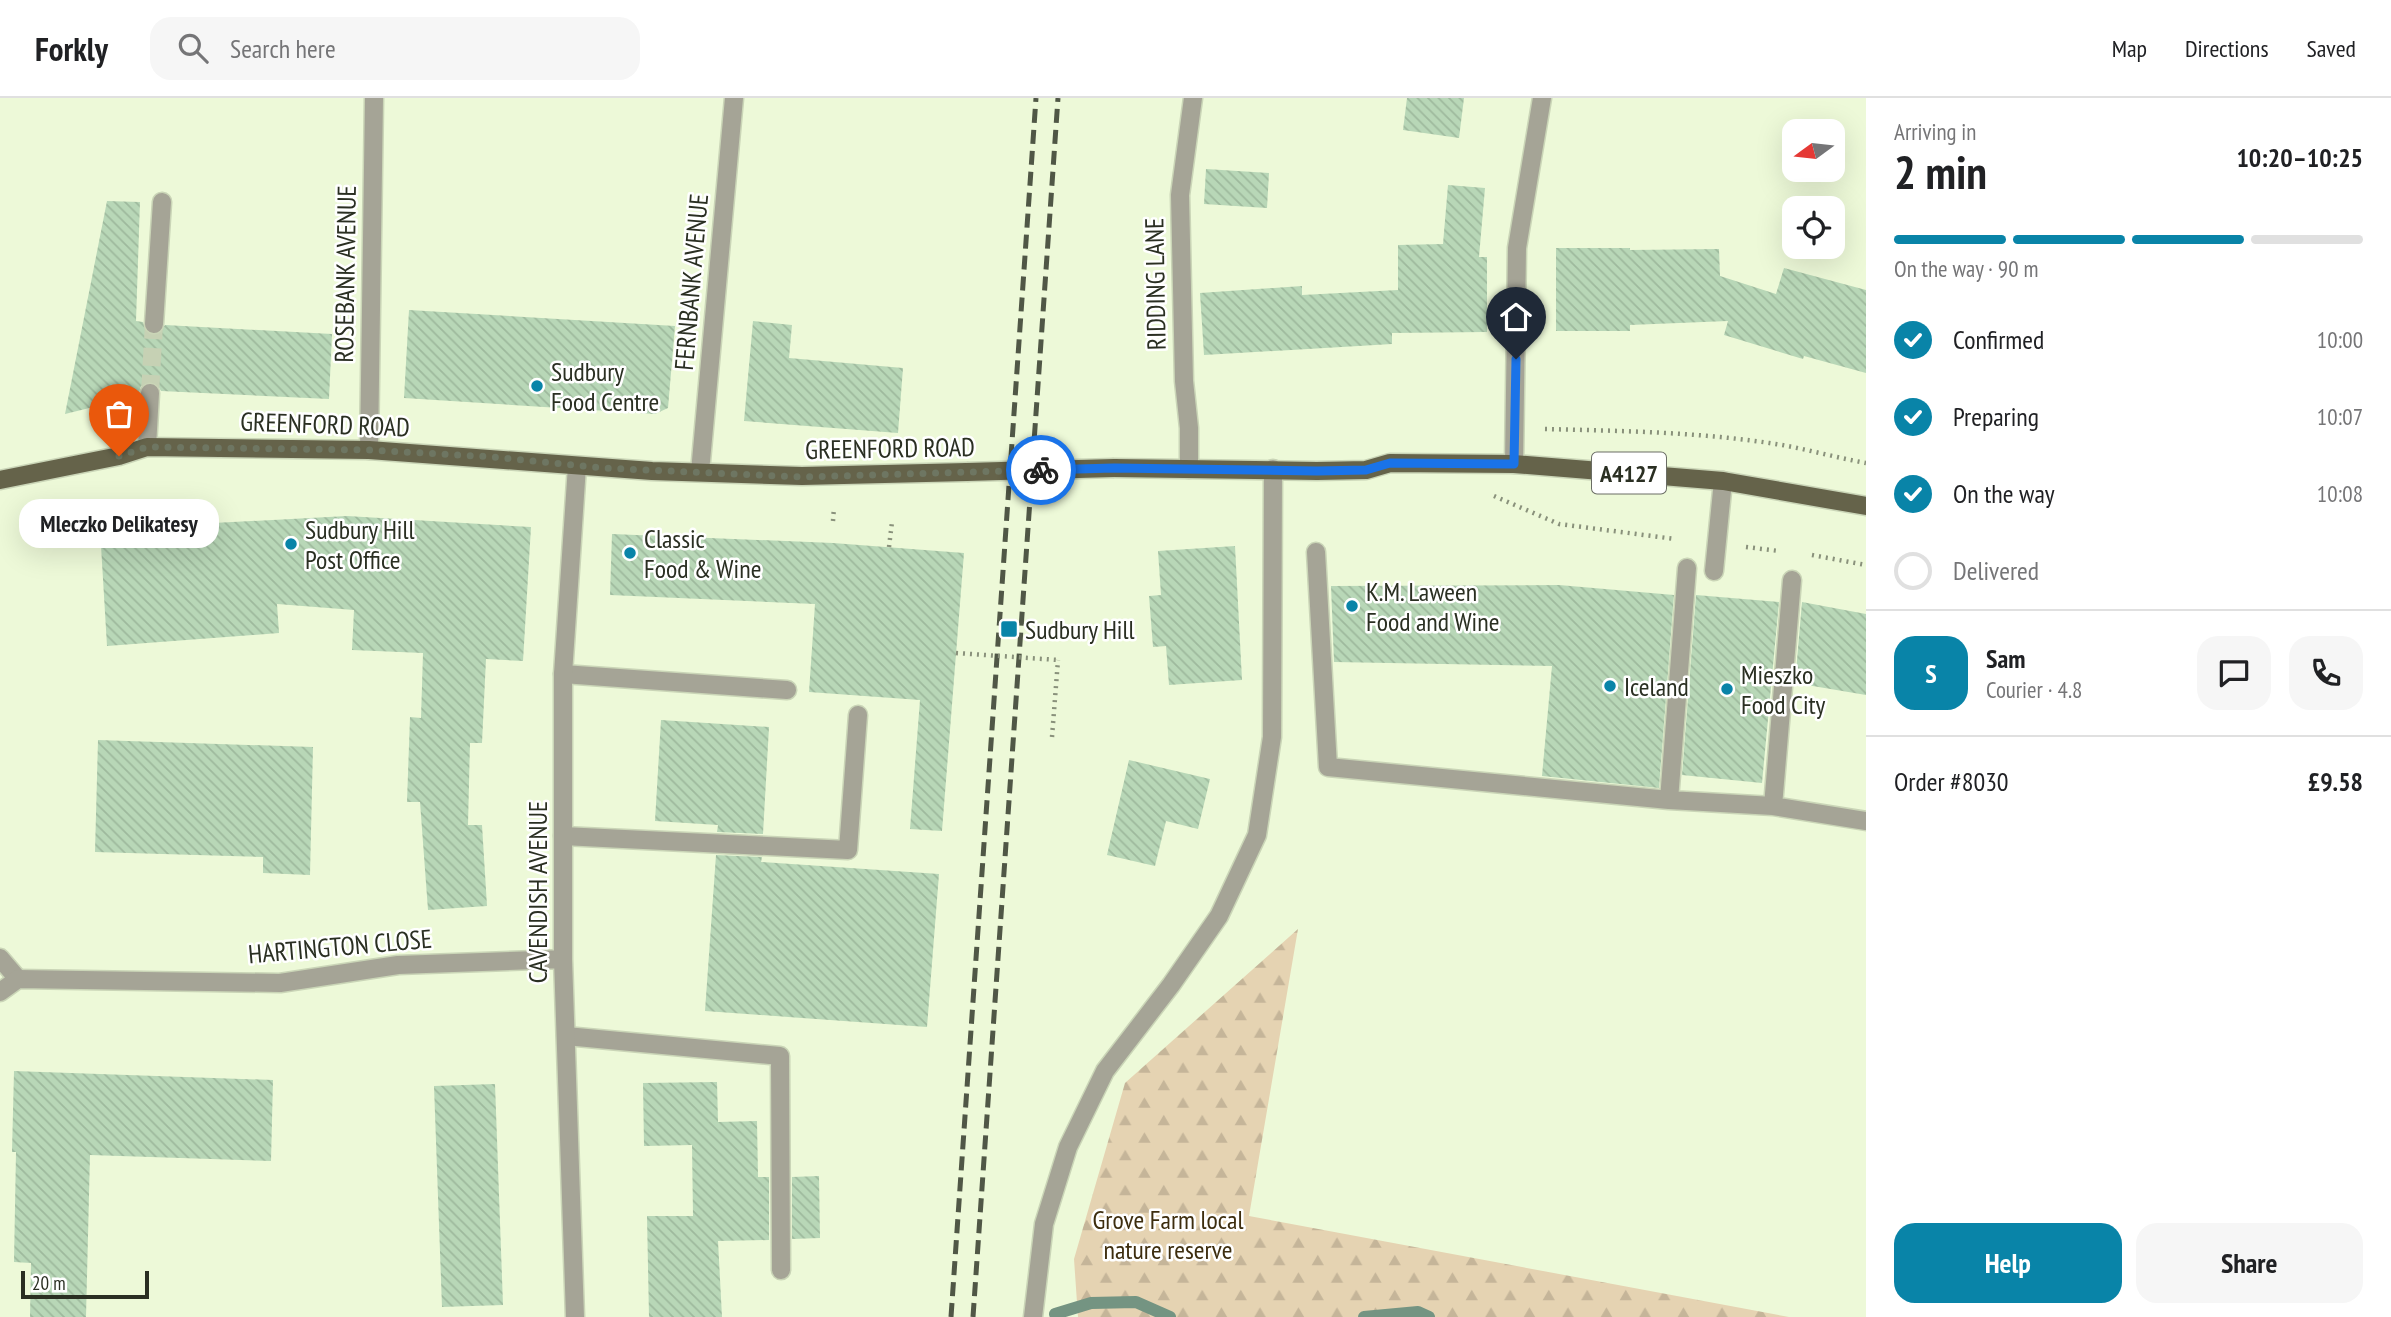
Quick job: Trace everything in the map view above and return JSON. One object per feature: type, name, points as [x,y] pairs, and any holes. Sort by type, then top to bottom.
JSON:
[{"type":"main road","name":"GREENFORD ROAD","points":[[0,480],[24,473],[119,456],[147,447],[369,450],[494,457],[577,466],[824,477],[1114,468],[1366,470],[1390,463],[1514,464],[1723,481],[1866,506]]},
{"type":"street","name":"ROSEBANK AVENUE","points":[[369,450],[373,98]]},
{"type":"street","name":"FERNBANK AVENUE","points":[[700,472],[734,98]]},
{"type":"street","name":"RIDDING LANE","points":[[1189,469],[1189,428],[1184,381],[1180,195],[1193,98]]},
{"type":"street","points":[[1514,464],[1517,248],[1542,98]]},
{"type":"street","points":[[154,324],[162,202]]},
{"type":"street","points":[[147,447],[150,393]]},
{"type":"street","name":"CAVENDISH AVENUE","points":[[575,1317],[563,959],[563,674],[577,466]]},
{"type":"street","points":[[1033,1317],[1044,1224],[1068,1147],[1105,1071],[1171,985],[1219,916],[1257,835],[1272,737],[1273,469]]},
{"type":"street","points":[[1714,570],[1723,481]]},
{"type":"street","points":[[1316,552],[1328,767],[1669,800],[1773,806],[1866,821]]},
{"type":"street","points":[[1669,800],[1687,568]]},
{"type":"street","points":[[1773,806],[1792,580]]},
{"type":"street","points":[[563,674],[787,690]]},
{"type":"street","points":[[563,836],[848,850],[858,715]]},
{"type":"street","points":[[0,958],[18,979],[0,992]]},
{"type":"street","name":"HARTINGTON CLOSE","points":[[18,979],[280,983],[398,965],[563,959]]},
{"type":"street","points":[[566,1036],[780,1056],[781,1270]]},
{"type":"path","points":[[1514,428],[1640,431],[1729,438],[1782,445],[1866,463]]},
{"type":"path","points":[[1483,492],[1559,524],[1784,552]]},
{"type":"path","points":[[834,499],[834,521]]},
{"type":"path","points":[[890,547],[892,522]]},
{"type":"path","points":[[1809,555],[1866,565]]},
{"type":"path","points":[[956,653],[1058,660],[1052,737]]},
{"type":"green space","name":"Grove Farm local nature reserve","points":[[1298,929],[1249,1216],[1789,1317],[1078,1317],[1074,1259],[1125,1083]]},
{"type":"building","points":[[1407,98],[1464,98],[1459,138],[1403,130]]},
{"type":"building","points":[[1206,169],[1269,173],[1267,208],[1204,204]]},
{"type":"building","points":[[1448,185],[1485,188],[1479,257],[1487,257],[1487,332],[1392,333],[1392,344],[1204,355],[1200,293],[1302,286],[1302,295],[1398,290],[1398,245],[1443,244]]},
{"type":"building","points":[[107,201],[140,202],[136,321],[143,322],[147,333],[158,334],[165,325],[332,334],[329,399],[161,391],[157,384],[150,382],[141,386],[138,396],[65,414]]},
{"type":"building","points":[[1556,248],[1719,249],[1720,276],[1776,294],[1784,268],[1866,290],[1866,373],[1804,356],[1803,359],[1724,335],[1728,321],[1630,325],[1630,331],[1556,331]]},
{"type":"building","points":[[409,310],[675,326],[668,408],[655,414],[404,398]]},
{"type":"building","points":[[753,321],[792,325],[789,358],[903,368],[898,433],[744,421]]},
{"type":"building","points":[[347,516],[531,527],[523,661],[486,659],[482,743],[470,743],[468,825],[482,825],[487,906],[428,910],[420,802],[407,802],[410,717],[421,718],[423,653],[352,650],[354,610],[277,604],[279,633],[107,646],[100,529]]},
{"type":"building","points":[[612,534],[833,543],[964,553],[942,831],[910,829],[920,700],[809,692],[815,604],[610,595]]},
{"type":"building","points":[[1235,546],[1242,680],[1169,685],[1166,646],[1153,647],[1149,596],[1161,595],[1158,551]]},
{"type":"building","points":[[1559,585],[1674,595],[1659,788],[1542,776],[1552,666],[1334,662],[1331,586]]},
{"type":"building","name":"Mieszko Food City","points":[[1696,595],[1779,602],[1762,783],[1682,775]]},
{"type":"building","points":[[1802,602],[1866,614],[1866,695],[1795,683]]},
{"type":"building","points":[[661,720],[769,727],[763,834],[717,832],[718,825],[655,821]]},
{"type":"building","points":[[98,740],[313,747],[310,875],[263,873],[263,857],[95,852]]},
{"type":"building","points":[[1129,760],[1210,779],[1198,829],[1166,821],[1155,866],[1107,855]]},
{"type":"building","points":[[716,855],[762,857],[761,862],[939,874],[927,1027],[705,1011]]},
{"type":"building","points":[[14,1071],[273,1080],[271,1161],[90,1155],[86,1317],[30,1317],[31,1263],[14,1262]]},
{"type":"building","points":[[717,1082],[718,1122],[757,1121],[758,1177],[769,1177],[769,1240],[718,1241],[722,1317],[649,1317],[647,1216],[693,1216],[692,1145],[644,1146],[643,1083]]},
{"type":"building","points":[[495,1084],[503,1305],[442,1307],[434,1086]]},
{"type":"building","points":[[819,1176],[820,1238],[792,1239],[792,1177]]},
{"type":"waterway","points":[[1055,1314],[1091,1303],[1136,1302],[1170,1317]]},
{"type":"waterway","points":[[1364,1317],[1418,1312],[1429,1317]]},
{"type":"tunnel","points":[[150,393],[154,324]]},
{"type":"railway","points":[[951,1317],[1036,98]]},
{"type":"railway","points":[[973,1317],[1058,98]]},
{"type":"way so far","points":[[119,456],[147,447],[369,450],[494,457],[602,468],[802,477],[1041,470]]},
{"type":"place","name":"Sudbury Food Centre","points":[[537,386]]},
{"type":"place","name":"Mleczko Delikatesy","points":[[119,456]]},
{"type":"place","name":"Sudbury Hill Post Office","points":[[291,544]]},
{"type":"place","name":"Classic Food & Wine","points":[[630,553]]},
{"type":"place","name":"K.M. Laween Food and Wine","points":[[1352,606]]},
{"type":"place","name":"Sudbury Hill","points":[[1009,629]]},
{"type":"place","name":"Iceland","points":[[1610,686]]},
{"type":"place","name":"Mieszko Food City","points":[[1727,689]]},
{"type":"route","points":[[1041,470],[1114,468],[1317,471],[1366,470],[1390,463],[1514,464],[1516,359]]}]
